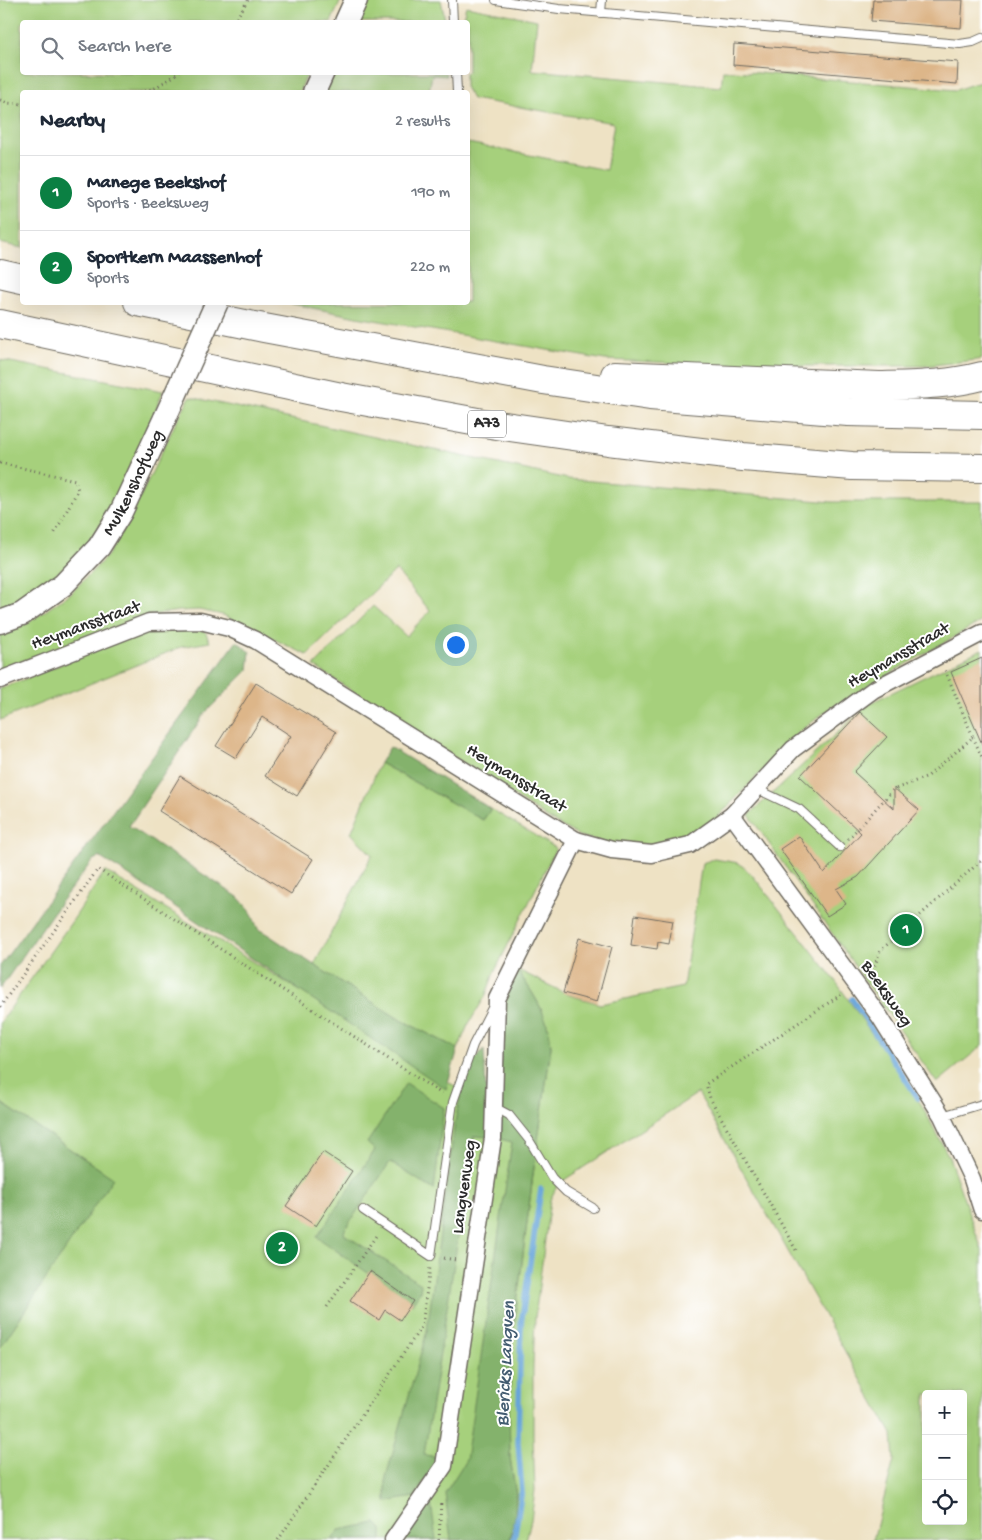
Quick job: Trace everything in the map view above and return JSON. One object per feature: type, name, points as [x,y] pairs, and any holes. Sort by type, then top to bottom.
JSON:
[{"type":"highway","points":[[0,274],[20,278]]},
{"type":"highway","points":[[153,305],[264,328],[543,380],[650,396],[848,412],[982,414]]},
{"type":"highway","name":"A73","points":[[0,324],[341,397],[483,423],[608,441],[743,457],[852,466],[982,468]]},
{"type":"highway","points":[[543,380],[622,375],[911,386],[959,382],[982,376]]},
{"type":"street","points":[[347,20],[356,0]]},
{"type":"street","points":[[315,90],[322,75]]},
{"type":"street","name":"Mulkenshofweg","points":[[0,622],[22,614],[63,585],[99,547],[121,512],[216,305]]},
{"type":"street","name":"Heymansstraat","points":[[0,680],[149,622],[200,621],[229,628],[255,640],[576,840],[612,850],[652,854],[690,845],[732,815],[794,749],[873,690],[982,633]]},
{"type":"street","name":"Beeksweg","points":[[732,815],[880,1017],[942,1116],[972,1179],[982,1210]]},
{"type":"street","name":"Langvenweg","points":[[393,1540],[444,1466],[493,1138],[497,999],[576,840]]},
{"type":"lane","points":[[452,0],[453,20]]},
{"type":"lane","points":[[496,0],[601,13],[960,44],[982,38]]},
{"type":"lane","points":[[559,9],[560,0]]},
{"type":"lane","points":[[601,13],[602,0]]},
{"type":"lane","points":[[456,75],[457,90]]},
{"type":"lane","points":[[757,788],[800,809],[840,847]]},
{"type":"lane","points":[[363,1210],[431,1256],[453,1102],[473,1045],[497,999]]},
{"type":"lane","points":[[942,1116],[982,1104]]},
{"type":"lane","points":[[494,1107],[509,1115],[529,1140],[552,1178],[566,1192],[593,1208]]},
{"type":"path","points":[[235,20],[248,0]]},
{"type":"path","points":[[148,90],[155,88],[175,75]]},
{"type":"path","points":[[0,100],[7,103],[20,104]]},
{"type":"path","points":[[0,463],[75,480],[78,490],[53,536]]},
{"type":"path","points":[[939,655],[982,757]]},
{"type":"path","points":[[840,847],[893,790],[928,776],[973,737]]},
{"type":"path","points":[[796,1250],[710,1098],[706,1084],[856,985],[873,971],[880,951],[982,860]]},
{"type":"path","points":[[0,1007],[98,869],[453,1102]]},
{"type":"path","points":[[327,1307],[384,1224]]},
{"type":"path","points":[[278,1540],[422,1326],[431,1256]]},
{"type":"green space","points":[[0,0],[341,0],[332,20],[20,20],[20,75],[307,75],[300,90],[20,90],[20,248],[0,243]]},
{"type":"green space","points":[[366,0],[441,0],[445,20],[357,20]]},
{"type":"green space","points":[[466,6],[537,20],[532,70],[721,87],[723,70],[956,90],[982,82],[982,358],[925,366],[756,366],[605,360],[298,305],[470,305],[470,143],[606,170],[614,123],[472,99],[470,90],[467,90],[465,87],[465,75],[470,75],[470,20],[462,20]]},
{"type":"green space","points":[[333,75],[432,75],[429,90],[326,90]]},
{"type":"green space","points":[[0,360],[163,391],[148,428],[112,504],[89,541],[49,581],[25,597],[0,610]]},
{"type":"green space","points":[[190,397],[568,479],[832,502],[982,502],[982,621],[825,712],[798,733],[714,821],[687,838],[664,845],[608,844],[579,836],[549,819],[314,666],[373,606],[406,636],[430,611],[396,570],[307,655],[223,615],[199,610],[151,615],[0,669],[0,634],[28,623],[71,593],[108,555],[131,516]]},
{"type":"green space","points":[[157,628],[205,631],[210,642],[181,647],[0,720],[0,689],[131,636]]},
{"type":"green space","points":[[237,641],[250,652],[248,670],[205,713],[129,826],[238,897],[251,912],[258,929],[399,1019],[458,1049],[446,1089],[99,857],[93,860],[59,904],[0,989],[0,966]]},
{"type":"green space","points":[[982,649],[982,1046],[937,1083],[749,815],[868,704]]},
{"type":"green space","points":[[390,747],[491,809],[483,820],[380,763]]},
{"type":"green space","points":[[380,763],[483,820],[491,809],[556,848],[494,973],[485,997],[468,1025],[458,1049],[399,1019],[314,965],[372,855],[351,833]]},
{"type":"green space","points":[[714,859],[739,863],[753,876],[834,979],[921,1104],[949,1157],[982,1250],[982,1540],[873,1540],[894,1460],[892,1434],[698,1093],[558,1184],[550,1200],[535,1318],[533,1437],[535,1490],[526,1540],[510,1540],[515,1517],[516,1494],[510,1458],[509,1409],[512,1342],[551,1047],[550,1036],[540,1006],[516,969],[569,995],[600,1004],[683,987],[702,863]]},
{"type":"green space","points":[[105,871],[528,1131],[462,1540],[0,1540],[0,1330],[104,1172],[0,1102],[0,1023]]},
{"type":"green space","points":[[516,969],[540,1006],[550,1036],[551,1047],[512,1342],[509,1409],[510,1458],[516,1494],[515,1517],[510,1540],[451,1540],[445,1493],[466,1460],[512,1142],[500,1139],[501,1013]]},
{"type":"green space","points":[[484,1049],[488,1137],[474,1136],[424,1455],[439,1457],[414,1497],[386,1502],[386,1477],[427,1331],[455,1122],[463,1083],[468,1067]]},
{"type":"green space","points":[[406,1083],[444,1108],[434,1190],[390,1162],[345,1229],[344,1234],[421,1284],[420,1292],[412,1304],[317,1237],[375,1150],[367,1143]]},
{"type":"green space","points":[[0,1102],[113,1178],[0,1348]]},
{"type":"green space","points":[[431,1502],[436,1540],[405,1540]]},
{"type":"green space","points":[[376,1523],[382,1529],[382,1540],[332,1540],[339,1530]]},
{"type":"building","points":[[873,0],[963,0],[961,28],[871,21]]},
{"type":"building","points":[[734,44],[958,62],[957,84],[733,65]]},
{"type":"building","points":[[982,658],[982,744],[951,672]]},
{"type":"building","points":[[256,683],[336,732],[297,796],[265,776],[291,736],[262,717],[236,758],[216,746]]},
{"type":"building","points":[[860,712],[887,737],[854,772],[894,809],[894,788],[919,810],[858,877],[836,889],[846,904],[827,916],[780,849],[799,836],[824,873],[861,833],[800,776]]},
{"type":"building","points":[[180,776],[313,859],[291,894],[159,811]]},
{"type":"building","points":[[635,915],[673,921],[669,944],[658,942],[657,949],[631,945]]},
{"type":"building","points":[[579,938],[612,947],[597,1002],[563,993]]},
{"type":"building","points":[[323,1152],[352,1171],[316,1226],[286,1206]]},
{"type":"building","points":[[370,1271],[413,1301],[400,1320],[385,1310],[379,1320],[350,1301]]},
{"type":"waterway","points":[[852,999],[918,1098]]},
{"type":"waterway","name":"Blericks Langven","points":[[514,1540],[522,1490],[518,1443],[521,1324],[541,1189]]},
{"type":"place","name":"Manege Beekshof","points":[[906,930]]},
{"type":"place","name":"Sportkern Maassenhof","points":[[282,1248]]}]
